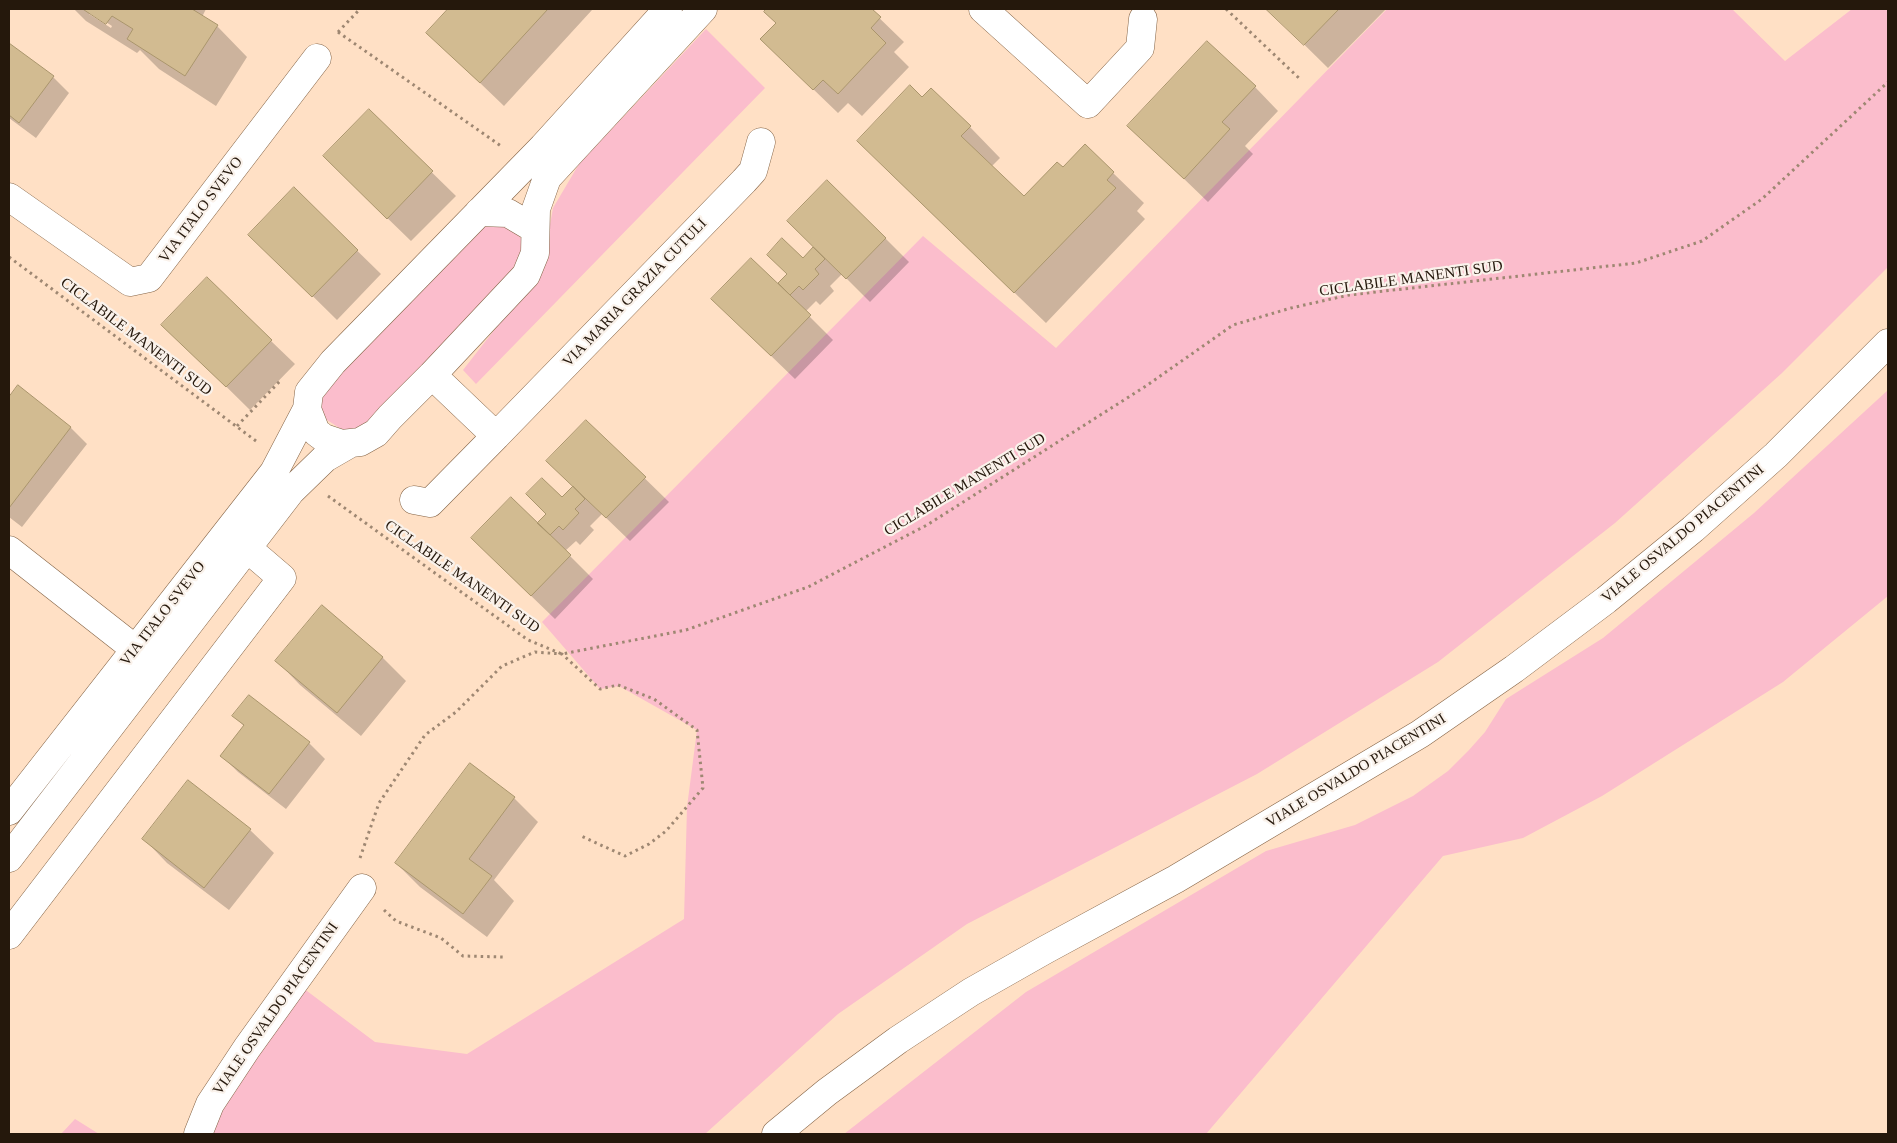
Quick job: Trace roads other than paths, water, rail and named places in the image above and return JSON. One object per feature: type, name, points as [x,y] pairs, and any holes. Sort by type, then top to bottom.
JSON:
[{"type":"street","name":"VIA ITALO SVEVO","points":[[9,811],[274,472],[307,409],[309,392],[333,362],[543,147],[668,9]]},
{"type":"street","name":"VIA ITALO SVEVO","points":[[9,858],[291,491],[325,458],[351,443],[360,442],[376,433],[390,416],[432,375],[526,275],[535,253],[536,209],[547,178],[703,9]]},
{"type":"street","points":[[983,9],[1088,104],[1140,48],[1143,19]]},
{"type":"street","name":"VIA ITALO SVEVO","points":[[9,197],[130,282],[149,278],[317,58]]},
{"type":"street","name":"VIA MARIA GRAZIA CUTULI","points":[[414,500],[430,503],[744,181],[753,171],[761,142]]},
{"type":"street","points":[[479,212],[508,213],[535,229]]},
{"type":"street","name":"VIALE OSVALDO PIACENTINI","points":[[776,1134],[828,1092],[898,1040],[971,992],[1044,950],[1176,879],[1420,734],[1514,669],[1606,600],[1693,529],[1776,455],[1888,343]]},
{"type":"street","points":[[432,375],[496,436]]},
{"type":"street","points":[[307,409],[316,432],[334,442],[351,443]]},
{"type":"street","points":[[9,935],[282,578],[248,548]]},
{"type":"street","points":[[9,550],[136,649]]},
{"type":"street","name":"VIALE OSVALDO PIACENTINI","points":[[198,1134],[210,1104],[247,1048],[362,888]]}]
